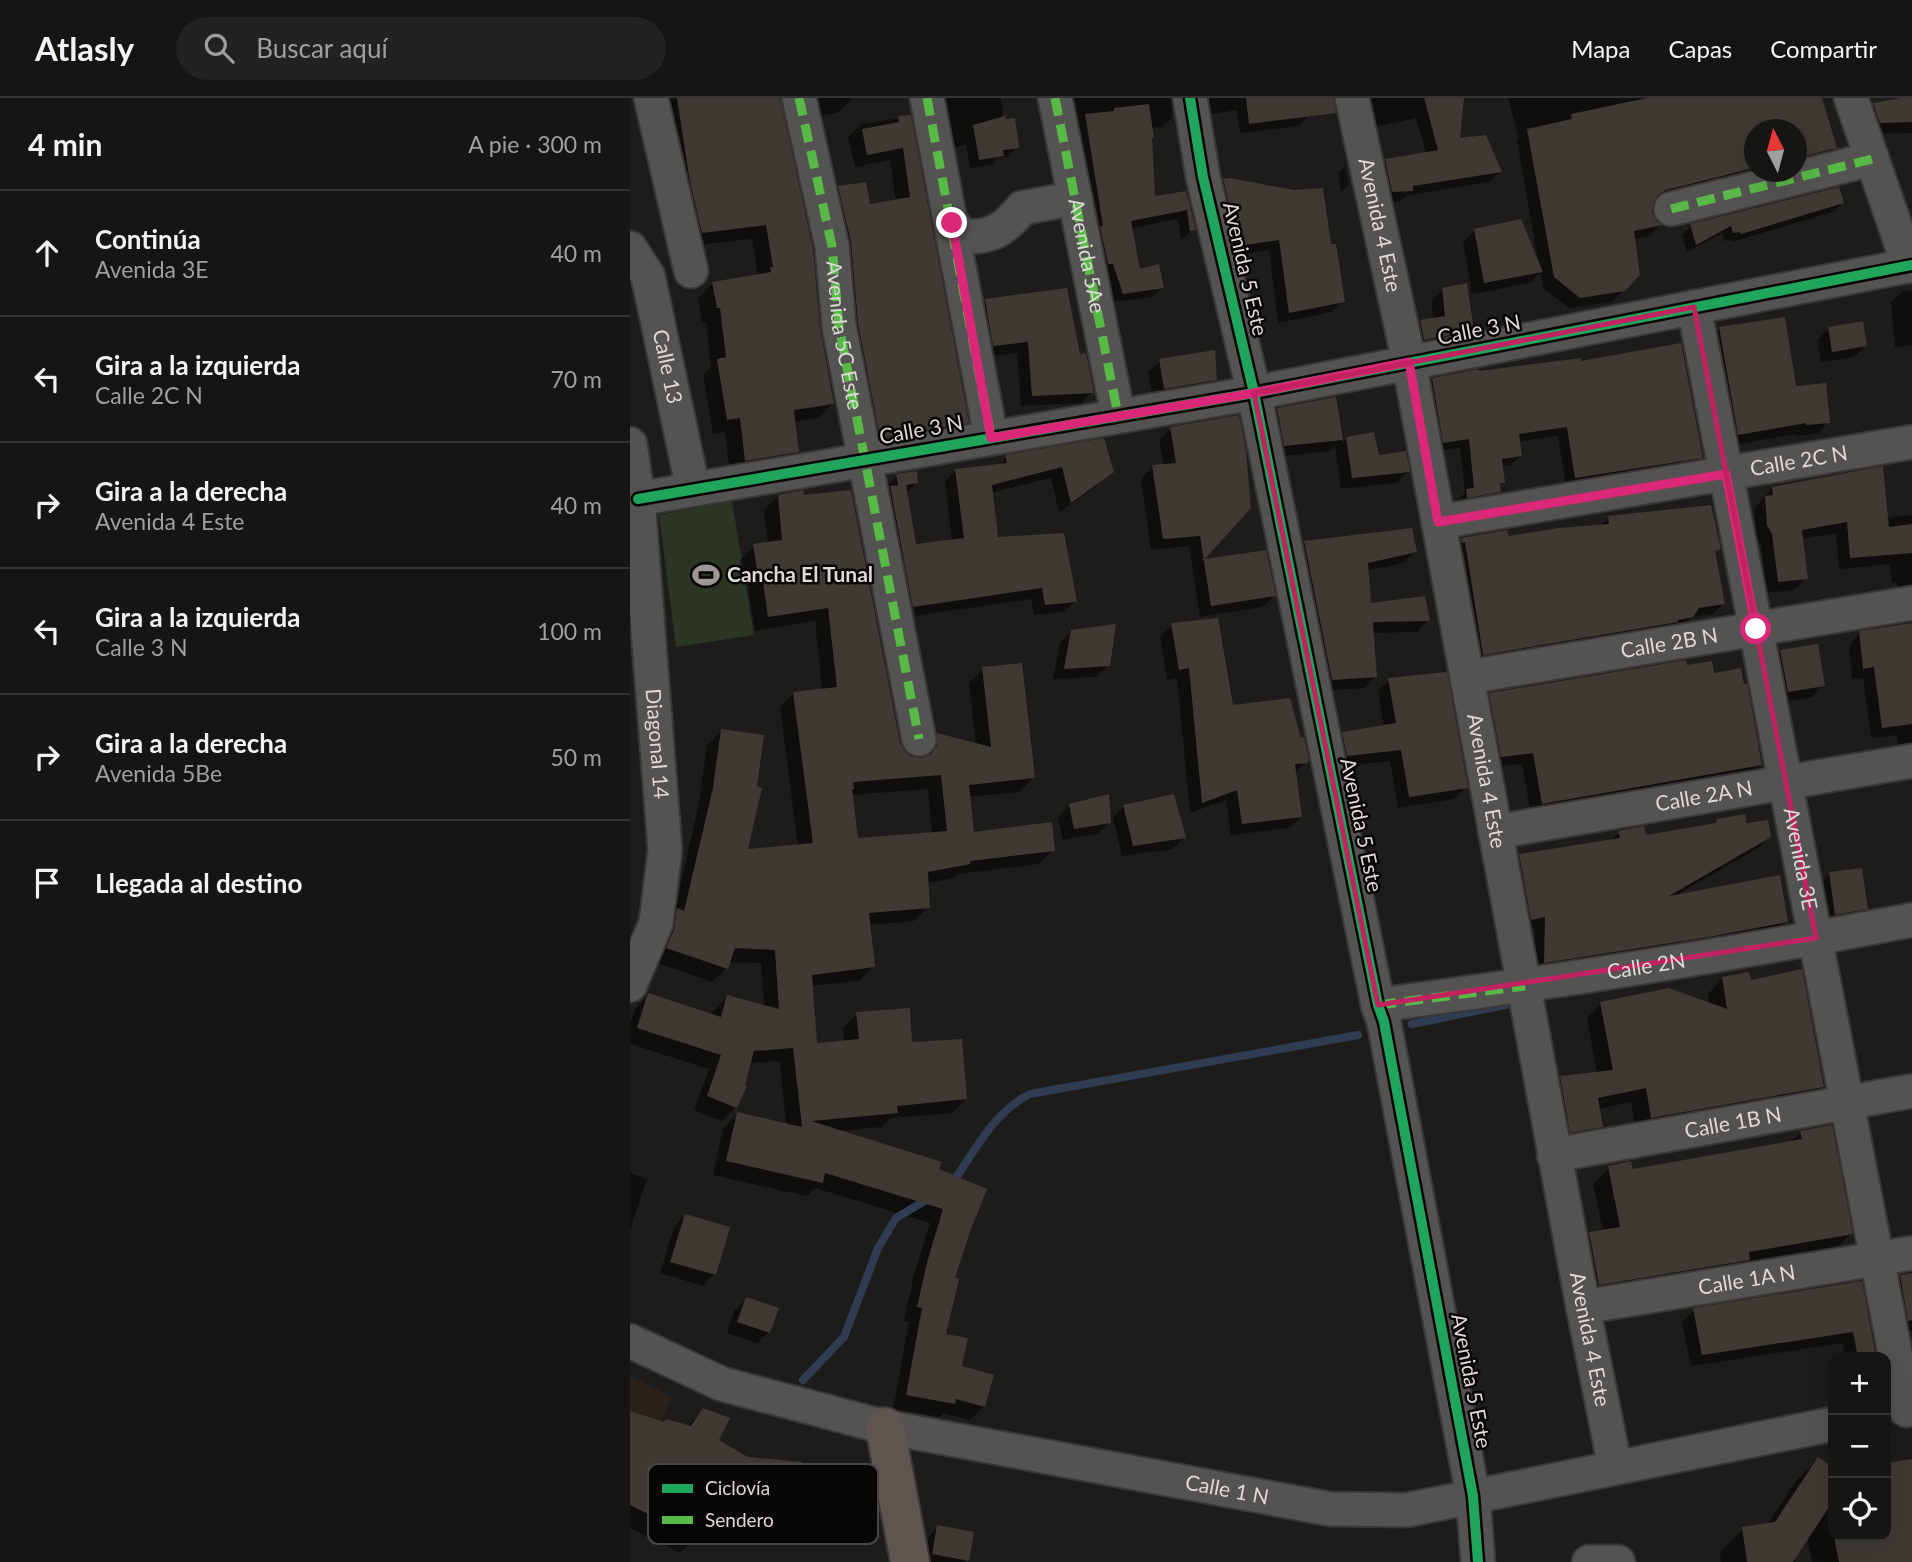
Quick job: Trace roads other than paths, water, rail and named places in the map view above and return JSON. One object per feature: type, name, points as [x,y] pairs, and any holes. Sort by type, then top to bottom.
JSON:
[{"type":"main road","points":[[885,1427],[910,1562]]},
{"type":"street","points":[[651,98],[691,271]]},
{"type":"street","name":"Avenida 5C Este","points":[[799,98],[832,246],[839,326],[919,739]]},
{"type":"street","points":[[927,98],[991,438]]},
{"type":"street","name":"Avenida 5Ae","points":[[1055,98],[1118,415]]},
{"type":"street","name":"Avenida 5 Este","points":[[1190,98],[1203,177],[1254,393],[1378,1005],[1384,1022],[1473,1496],[1478,1562]]},
{"type":"street","name":"Avenida 4 Este","points":[[1352,98],[1409,362],[1554,1155],[1615,1467]]},
{"type":"street","points":[[1852,98],[1872,159],[1902,211],[1910,265]]},
{"type":"street","points":[[1671,209],[1872,159]]},
{"type":"street","points":[[952,223],[964,237],[983,237],[1007,227],[1022,208],[1075,198]]},
{"type":"street","name":"Calle 13","points":[[630,248],[693,489]]},
{"type":"street","name":"Calle 3 N","points":[[638,499],[1254,393],[1910,265]]},
{"type":"street","name":"Avenida 3E","points":[[1694,307],[1878,1260],[1901,1411]]},
{"type":"street","name":"Calle 2C N","points":[[1438,522],[1912,442]]},
{"type":"street","points":[[630,444],[638,499]]},
{"type":"street","name":"Diagonal 14","points":[[630,985],[656,923],[665,850],[638,499]]},
{"type":"street","name":"Calle 2B N","points":[[1467,677],[1912,603]]},
{"type":"street","name":"Calle 2A N","points":[[1495,832],[1912,761]]},
{"type":"street","name":"Calle 2N","points":[[1378,1005],[1524,986],[1816,939],[1912,920]]},
{"type":"street","name":"Calle 1B N","points":[[1554,1155],[1912,1091]]},
{"type":"street","name":"Calle 1A N","points":[[1583,1307],[1912,1253]]},
{"type":"street","name":"Calle 1 N","points":[[630,1341],[722,1384],[885,1427],[1330,1509],[1407,1510],[1828,1425]]},
{"type":"street","points":[[1589,1562],[1618,1562]]},
{"type":"waterway","points":[[1412,1024],[1505,1005]]},
{"type":"waterway","points":[[951,1185],[995,1122],[1030,1094],[1358,1035]]},
{"type":"waterway","points":[[803,1380],[844,1337],[878,1248],[896,1218],[931,1197]]},
{"type":"place","name":"Cancha El Tunal","points":[[706,575]]}]
